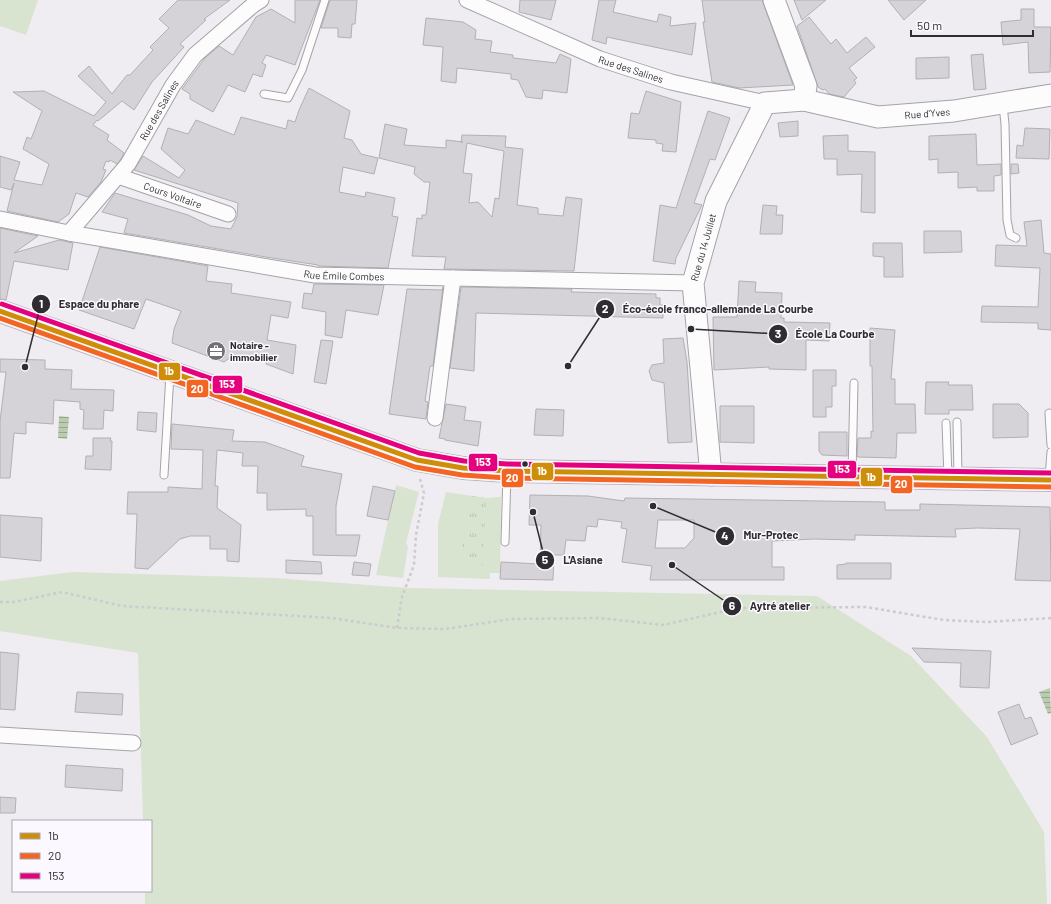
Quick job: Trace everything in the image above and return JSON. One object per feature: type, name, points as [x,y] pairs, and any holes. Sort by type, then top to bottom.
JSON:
[{"type":"main road","points":[[0,311],[418,460],[463,468],[507,471],[1050,480]]},
{"type":"street","name":"Rue des Salines","points":[[69,233],[128,164],[173,85],[195,55],[253,4],[261,0]]},
{"type":"street","name":"Rue des Salines","points":[[467,0],[600,59],[671,82],[765,103],[804,100]]},
{"type":"street","points":[[774,0],[806,86],[804,100]]},
{"type":"street","name":"Rue d'Yves","points":[[804,100],[878,117],[954,111],[1051,95]]},
{"type":"street","name":"Rue du 14 Juillet","points":[[711,475],[693,283],[716,201],[765,103]]},
{"type":"street","name":"Cours Voltaire","points":[[118,176],[228,214]]},
{"type":"street","name":"Rue Émile Combes","points":[[0,219],[69,233],[315,275],[693,283]]},
{"type":"street","points":[[435,418],[453,278]]},
{"type":"street","points":[[0,735],[133,743]]},
{"type":"lane","points":[[264,94],[288,98],[302,70],[325,0]]},
{"type":"lane","points":[[1003,103],[1005,124],[1006,220],[1010,235],[1016,238]]},
{"type":"lane","points":[[164,475],[170,372]]},
{"type":"lane","points":[[852,477],[854,383]]},
{"type":"lane","points":[[1049,413],[1051,445]]},
{"type":"lane","points":[[953,479],[957,422]]},
{"type":"lane","points":[[946,423],[953,479]]},
{"type":"lane","points":[[1050,480],[1051,452]]},
{"type":"lane","points":[[505,542],[507,471]]},
{"type":"path","points":[[397,628],[402,597],[414,565],[416,535],[424,493],[419,474],[418,460]]},
{"type":"path","points":[[0,602],[14,602],[62,592],[122,606],[332,618],[397,628],[445,629],[511,620],[600,618],[663,625],[739,608],[866,607],[944,620],[987,622],[1051,618]]},
{"type":"green space","points":[[0,0],[38,0],[26,35],[0,26]]},
{"type":"green space","points":[[396,485],[419,492],[406,543],[408,547],[403,578],[376,575]]},
{"type":"green space","points":[[446,492],[486,498],[501,497],[500,573],[490,573],[490,579],[438,577],[438,524]]},
{"type":"green space","points":[[473,496],[486,498],[483,565],[466,564],[461,561],[467,498]]},
{"type":"green space","points":[[73,572],[274,578],[408,588],[817,596],[911,656],[987,737],[1044,832],[1047,904],[145,904],[145,892],[152,892],[152,820],[143,820],[138,653],[0,631],[0,581]]},
{"type":"shaded area","points":[[59,416],[69,417],[67,439],[58,438]]},
{"type":"shaded area","points":[[1050,688],[1051,713],[1048,714],[1039,692]]},
{"type":"building","points":[[178,0],[230,0],[204,19],[206,20],[180,44],[184,47],[152,82],[134,110],[122,101],[98,121],[97,120],[93,125],[109,135],[107,140],[124,153],[117,164],[110,160],[109,162],[106,161],[103,169],[106,170],[101,182],[88,197],[76,193],[69,214],[58,222],[7,211],[14,183],[11,190],[0,187],[0,156],[20,162],[14,180],[42,185],[49,164],[23,149],[27,137],[31,139],[42,111],[13,92],[44,91],[94,116],[106,102],[78,76],[89,66],[112,94],[127,75],[130,75],[153,50],[150,47],[169,28],[159,19]]},
{"type":"building","points":[[295,0],[320,0],[295,65],[266,55],[262,63],[266,65],[262,77],[253,74],[245,92],[228,85],[213,112],[190,99],[190,94],[182,89],[205,58],[219,46],[233,55],[256,17],[271,9],[295,23]]},
{"type":"building","points":[[330,0],[357,0],[355,24],[352,24],[351,38],[338,37],[338,28],[321,28]]},
{"type":"building","points":[[520,0],[556,0],[551,20],[519,12]]},
{"type":"building","points":[[599,0],[616,0],[613,12],[657,22],[659,14],[671,17],[670,26],[696,23],[692,55],[607,37],[606,44],[592,40]]},
{"type":"building","points":[[702,0],[762,0],[793,85],[739,88],[712,82],[703,22],[705,22]]},
{"type":"building","points":[[794,0],[826,0],[802,20]]},
{"type":"building","points":[[888,0],[926,0],[904,20]]},
{"type":"building","points":[[1021,9],[1034,9],[1034,27],[1051,27],[1050,72],[1029,73],[1028,42],[1003,45],[1001,22],[1021,20]]},
{"type":"building","points":[[809,17],[831,44],[836,39],[847,53],[866,37],[875,47],[849,68],[857,78],[854,80],[856,83],[844,97],[829,94],[825,89],[823,90],[818,87],[797,26]]},
{"type":"building","points":[[426,18],[463,22],[476,30],[475,39],[492,41],[490,52],[513,55],[513,58],[556,63],[560,54],[571,59],[567,93],[543,90],[542,99],[526,97],[518,80],[511,79],[511,74],[457,68],[456,83],[441,81],[443,47],[423,45]]},
{"type":"building","points":[[983,54],[986,89],[974,90],[971,55]]},
{"type":"building","points":[[949,57],[949,78],[916,79],[916,58]]},
{"type":"building","points":[[309,88],[350,111],[344,138],[352,140],[361,154],[378,158],[374,174],[343,167],[339,192],[365,197],[366,192],[395,198],[392,216],[398,217],[388,268],[318,266],[124,233],[128,219],[102,212],[115,193],[188,215],[211,226],[231,229],[237,217],[238,203],[134,170],[143,156],[179,178],[185,170],[161,149],[168,128],[188,134],[196,120],[234,135],[241,117],[286,129],[288,120],[295,122]]},
{"type":"building","points":[[646,91],[681,102],[676,152],[662,151],[663,144],[656,143],[656,140],[628,138],[631,113],[639,114]]},
{"type":"building","points":[[708,111],[730,118],[715,160],[710,159],[694,203],[702,205],[676,258],[675,264],[653,261],[660,205],[676,208]]},
{"type":"building","points":[[798,121],[798,136],[780,137],[778,123]]},
{"type":"building","points":[[385,124],[407,129],[404,145],[446,148],[446,140],[461,142],[462,135],[506,136],[505,147],[523,149],[517,205],[538,208],[538,214],[563,216],[566,197],[582,199],[574,271],[444,269],[446,257],[412,256],[417,218],[422,219],[422,215],[426,215],[430,182],[424,182],[414,174],[415,167],[379,158]],"holes":[[[467,143],[504,151],[499,199],[495,198],[492,217],[478,202],[469,203],[472,174],[463,173]]]},
{"type":"building","points":[[1025,128],[1050,129],[1049,159],[1016,158],[1017,145],[1023,146]]},
{"type":"building","points":[[976,134],[977,165],[1001,164],[1001,175],[994,176],[994,191],[977,191],[977,187],[958,188],[958,172],[938,173],[938,159],[929,160],[929,136]]},
{"type":"building","points":[[848,135],[848,151],[875,152],[875,213],[861,212],[862,174],[837,175],[837,159],[824,159],[823,136]]},
{"type":"building","points":[[1011,164],[1018,164],[1019,173],[1011,174]]},
{"type":"building","points":[[763,205],[777,206],[776,215],[783,215],[782,234],[760,234]]},
{"type":"building","points":[[1041,220],[1044,253],[1051,254],[1051,330],[1038,329],[1038,323],[981,322],[982,306],[1038,307],[1040,268],[995,266],[996,245],[1027,246],[1024,222]]},
{"type":"building","points":[[0,228],[38,236],[14,253],[59,240],[73,243],[68,270],[14,261],[6,300],[0,299]]},
{"type":"building","points":[[924,231],[961,231],[962,252],[924,253]]},
{"type":"building","points":[[873,243],[902,243],[903,277],[884,277],[884,257],[873,256]]},
{"type":"building","points":[[100,247],[208,266],[206,281],[232,284],[231,293],[291,302],[288,318],[271,315],[267,340],[296,345],[293,374],[266,364],[266,361],[234,355],[224,362],[172,343],[174,329],[181,311],[146,299],[134,329],[79,310]]},
{"type":"building","points":[[739,281],[756,282],[755,292],[782,293],[781,318],[784,318],[784,322],[830,323],[829,341],[806,340],[806,370],[769,369],[769,367],[714,370],[713,317],[737,317]]},
{"type":"building","points":[[314,284],[384,285],[378,315],[346,310],[342,338],[325,335],[326,312],[302,308],[304,293],[312,294]]},
{"type":"building","points":[[443,287],[433,366],[430,366],[425,401],[428,402],[426,419],[389,414],[407,289],[442,290]]},
{"type":"building","points":[[461,287],[572,289],[571,292],[656,294],[656,298],[660,298],[660,305],[663,305],[663,318],[476,313],[474,371],[450,368]]},
{"type":"building","points":[[870,328],[895,330],[891,379],[895,379],[895,404],[915,404],[916,433],[897,433],[896,458],[857,456],[858,438],[871,438],[871,431],[873,432]]},
{"type":"building","points":[[683,338],[687,362],[692,442],[668,443],[664,383],[652,380],[649,371],[652,365],[664,363],[663,339]]},
{"type":"building","points":[[321,340],[333,341],[326,384],[314,382]]},
{"type":"building","points":[[0,359],[45,360],[45,369],[72,370],[71,389],[114,390],[113,411],[104,410],[103,429],[83,429],[84,410],[80,409],[80,402],[54,400],[53,424],[26,422],[26,434],[14,433],[10,478],[0,478],[0,421],[6,372],[0,372]]},
{"type":"building","points":[[813,370],[836,370],[836,386],[832,386],[832,407],[826,407],[826,417],[813,417]]},
{"type":"building","points":[[926,382],[949,382],[948,385],[972,385],[973,410],[949,410],[949,414],[925,414]]},
{"type":"building","points":[[446,404],[466,407],[464,420],[481,422],[478,446],[439,438]]},
{"type":"building","points":[[993,404],[1019,404],[1028,413],[1028,437],[993,438]]},
{"type":"building","points":[[720,406],[754,406],[754,443],[720,442]]},
{"type":"building","points":[[536,409],[564,410],[563,436],[534,435]]},
{"type":"building","points":[[138,412],[157,413],[156,432],[137,430]]},
{"type":"building","points":[[172,424],[234,430],[232,441],[265,442],[304,456],[301,466],[342,474],[336,506],[336,535],[360,535],[356,556],[313,555],[313,516],[306,516],[306,509],[267,510],[267,493],[257,493],[258,466],[242,466],[243,453],[217,450],[215,486],[218,486],[217,508],[241,525],[239,562],[227,561],[227,549],[210,549],[210,536],[190,536],[180,539],[148,569],[135,568],[137,514],[127,514],[128,492],[168,492],[168,487],[202,489],[203,450],[171,449]]},
{"type":"building","points":[[819,432],[847,432],[847,456],[822,455],[819,451]]},
{"type":"building","points":[[93,438],[111,438],[111,470],[85,469],[86,456],[93,456]]},
{"type":"building","points":[[373,486],[395,491],[388,520],[367,516]]},
{"type":"building","points":[[530,495],[588,496],[624,501],[625,498],[885,502],[885,510],[920,510],[920,504],[1050,507],[1051,581],[1015,580],[1020,529],[977,528],[955,529],[956,537],[855,535],[855,540],[814,539],[772,541],[772,567],[784,567],[784,580],[650,580],[652,566],[622,562],[627,529],[621,528],[622,522],[598,519],[597,527],[587,526],[585,541],[566,540],[564,555],[554,555],[553,580],[500,579],[501,562],[540,564],[541,525],[529,525]],"holes":[[[658,520],[694,520],[694,538],[685,548],[655,548]]]},
{"type":"building","points":[[0,515],[42,518],[41,561],[0,557]]},
{"type":"building","points":[[286,560],[321,562],[322,574],[286,573]]},
{"type":"building","points":[[354,562],[371,564],[369,576],[352,575]]},
{"type":"building","points":[[846,563],[891,563],[891,579],[837,579],[837,565]]},
{"type":"building","points":[[912,648],[991,651],[989,688],[960,687],[961,663],[924,662]]},
{"type":"building","points":[[0,652],[19,654],[15,710],[0,709]]},
{"type":"building","points":[[77,692],[123,694],[122,715],[75,712]]},
{"type":"building","points":[[1019,704],[1025,719],[1031,717],[1038,734],[1011,745],[998,712]]},
{"type":"building","points":[[66,765],[123,769],[122,791],[65,787]]},
{"type":"building","points":[[0,797],[16,798],[15,813],[0,813]]},
{"type":"transit line","name":"153","points":[[2,304],[419,453],[464,461],[507,464],[1051,473]]},
{"type":"transit line","name":"1b","points":[[0,311],[417,460],[463,468],[507,471],[1051,480]]},
{"type":"transit line","name":"20","points":[[0,318],[415,467],[462,475],[507,478],[1051,487]]},
{"type":"place","name":"École La Courbe","points":[[691,329]]},
{"type":"place","name":"Notaire - immobilier","points":[[216,351]]},
{"type":"place","name":"Éco-école franco-allemande La Courbe","points":[[568,366]]},
{"type":"place","name":"Espace du phare","points":[[25,367]]},
{"type":"place","name":"Mur-Protec","points":[[653,506]]},
{"type":"place","name":"L'Asiane","points":[[533,512]]},
{"type":"place","name":"Aytré atelier","points":[[672,565]]}]
